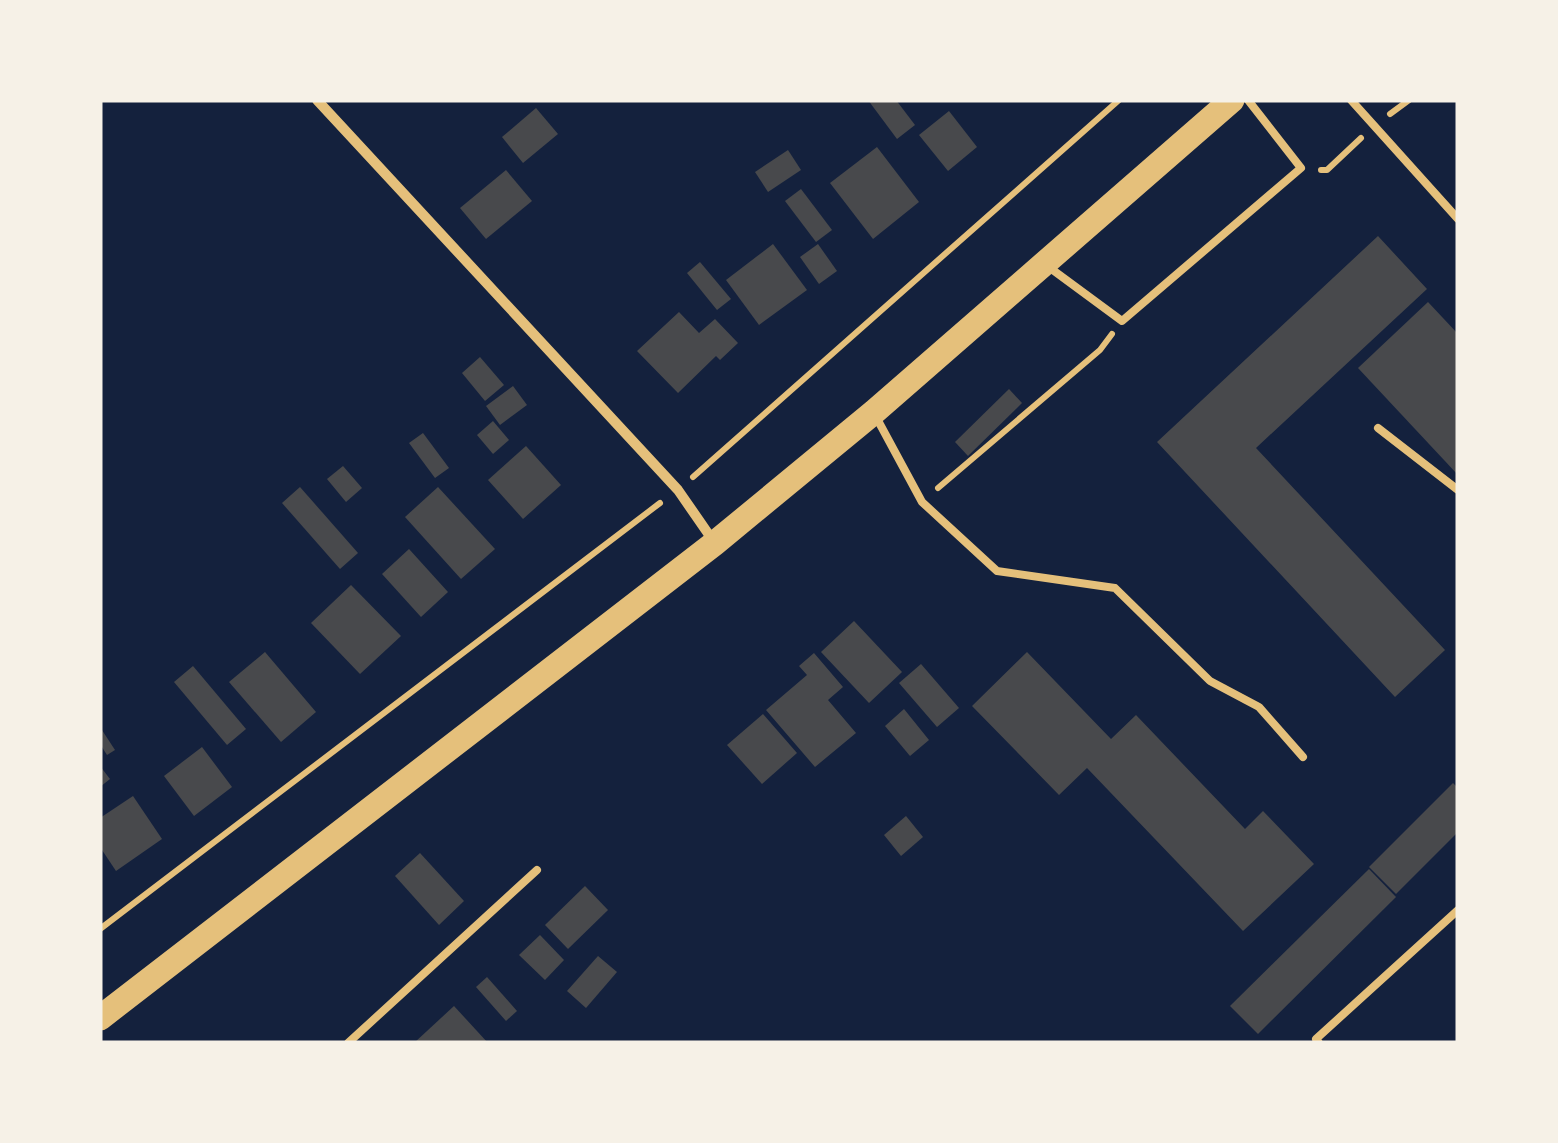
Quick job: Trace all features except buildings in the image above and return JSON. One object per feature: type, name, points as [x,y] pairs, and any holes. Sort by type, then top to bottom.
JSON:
[{"type":"main road","points":[[100,1018],[715,543],[874,412],[1232,100]]},
{"type":"street","points":[[317,100],[678,490],[715,543]]},
{"type":"lane","points":[[1044,264],[1122,322],[1301,168],[1248,100]]},
{"type":"lane","points":[[1350,100],[1458,218]]},
{"type":"lane","points":[[874,412],[922,502],[997,571],[1116,588],[1210,681],[1260,707],[1303,757]]},
{"type":"lane","points":[[1378,428],[1458,490]]},
{"type":"lane","points":[[348,1043],[537,870]]},
{"type":"lane","points":[[1319,1043],[1316,1039],[1458,910]]},
{"type":"path","points":[[100,929],[678,490],[1120,100]]},
{"type":"path","points":[[922,502],[1100,350],[1122,322]]}]
